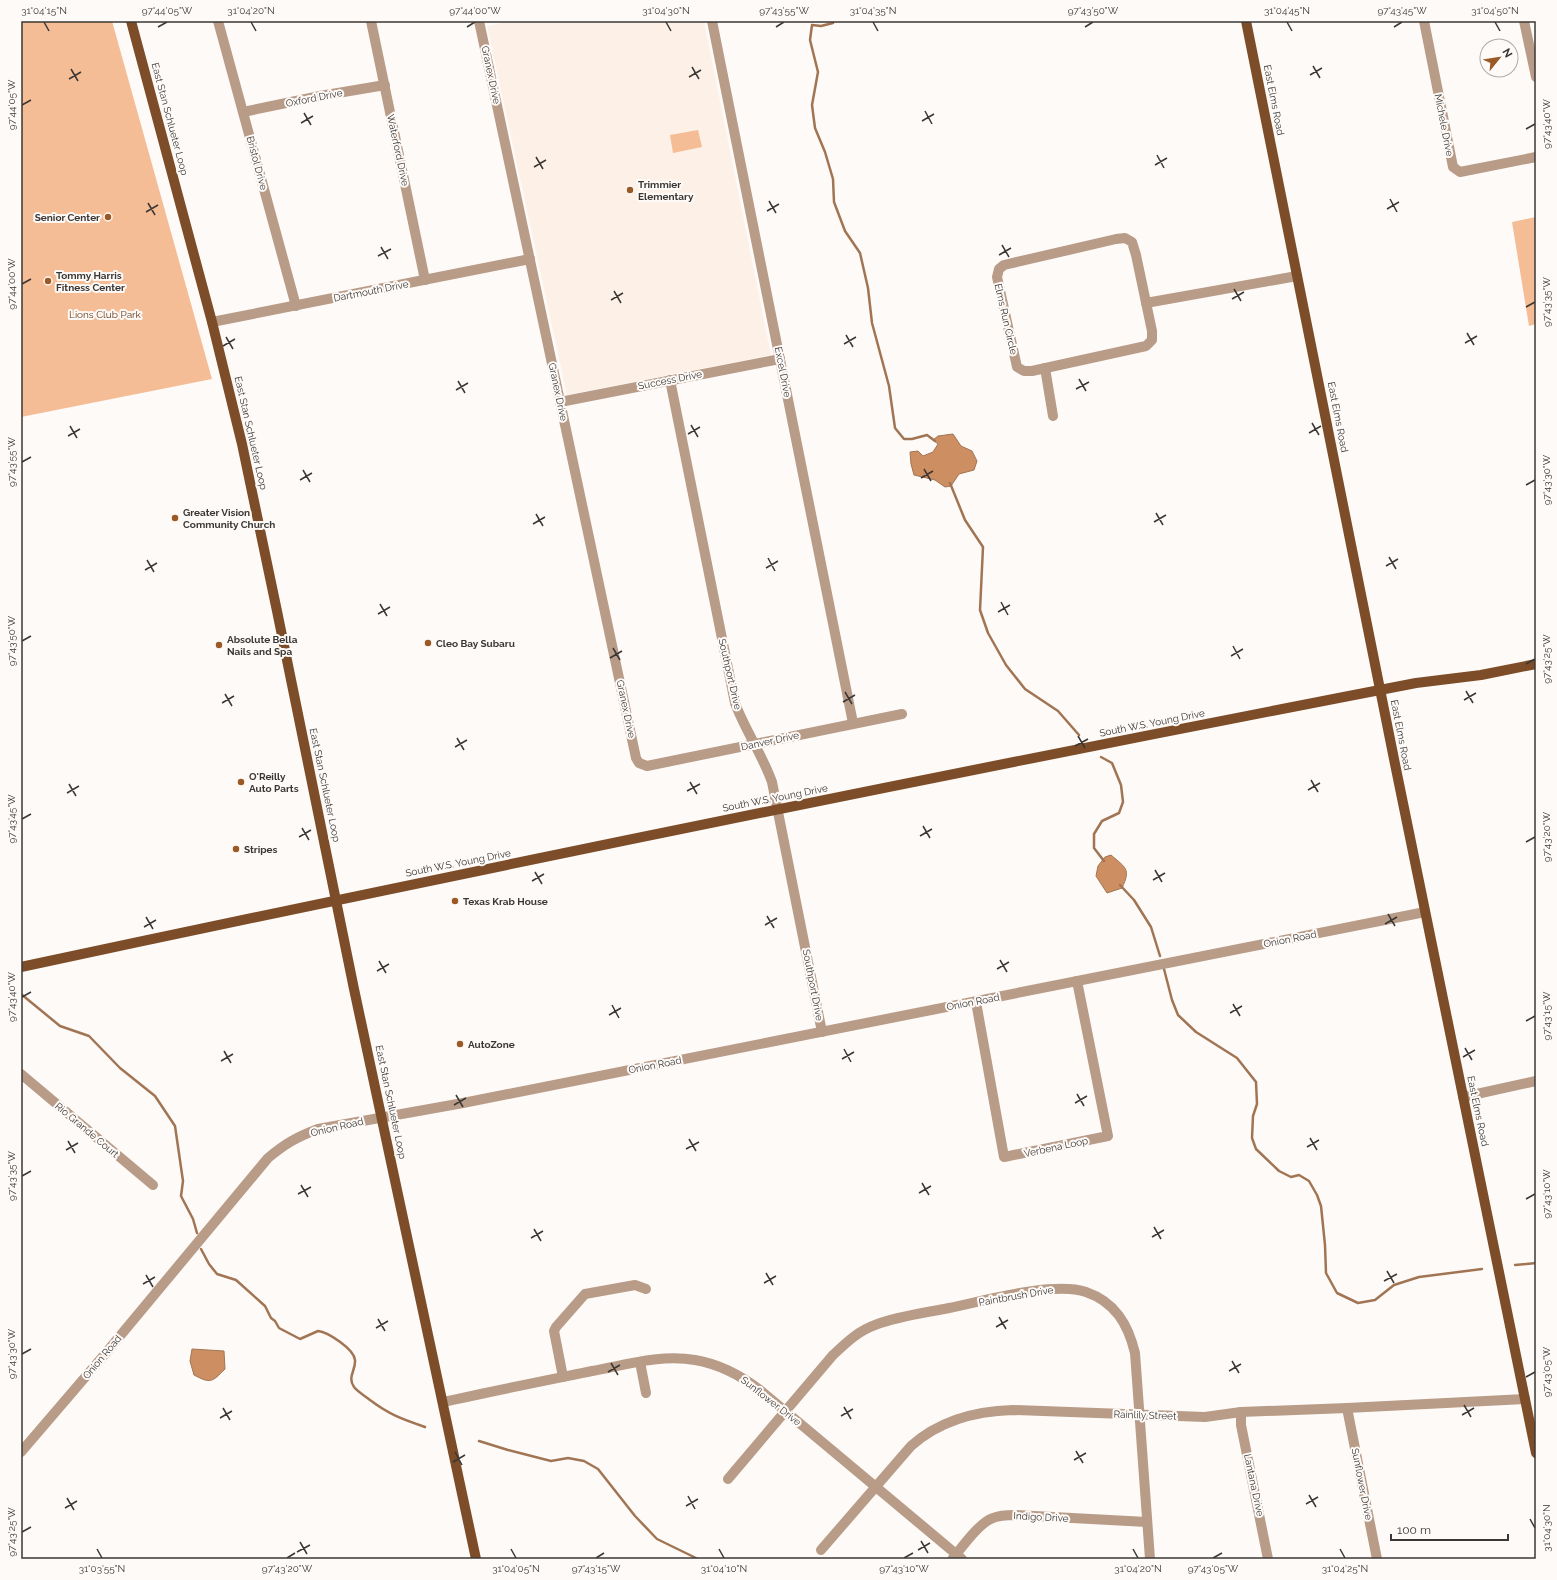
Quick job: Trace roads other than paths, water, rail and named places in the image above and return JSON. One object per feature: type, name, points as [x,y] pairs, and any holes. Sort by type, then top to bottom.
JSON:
[{"type":"main road","name":"East Stan Schlueter Loop","points":[[132,21],[230,391],[476,1559]]},
{"type":"main road","name":"East Elms Road","points":[[1246,21],[1380,690],[1536,1453]]},
{"type":"main road","name":"South W.S. Young Drive","points":[[21,967],[336,900],[778,809],[1416,683],[1481,675],[1536,664]]},
{"type":"street","name":"Bristol Drive","points":[[218,21],[296,306]]},
{"type":"street","name":"Waterford Drive","points":[[371,21],[425,280]]},
{"type":"street","name":"Granex Drive","points":[[480,21],[636,758],[639,763]]},
{"type":"street","name":"Excel Drive","points":[[712,21],[854,724]]},
{"type":"street","name":"Michele Drive","points":[[1424,21],[1453,167],[1460,172],[1536,157]]},
{"type":"street","points":[[1524,21],[1536,77]]},
{"type":"street","name":"Oxford Drive","points":[[243,112],[320,96],[385,85]]},
{"type":"street","name":"Elms Run Circle","points":[[1125,238],[1132,242],[1146,303],[1152,331],[1152,340],[1146,346],[1045,368],[1024,371],[1017,368],[997,277],[999,269],[1004,265],[1125,238]]},
{"type":"street","name":"Dartmouth Drive","points":[[212,322],[530,259]]},
{"type":"street","points":[[1146,303],[1297,276]]},
{"type":"street","name":"Success Drive","points":[[560,402],[780,359]]},
{"type":"street","points":[[1045,368],[1053,416]]},
{"type":"street","name":"Southport Drive","points":[[670,380],[735,703],[740,717],[768,772],[778,809],[822,1032]]},
{"type":"street","name":"Danver Drive","points":[[639,763],[647,766],[902,714]]},
{"type":"street","name":"Onion Road","points":[[21,1452],[105,1354],[268,1158],[290,1141],[318,1129],[464,1103],[1425,912]]},
{"type":"street","name":"Verbena Loop","points":[[976,1002],[1004,1157],[1108,1136],[1076,981]]},
{"type":"street","name":"Rio Grande Court","points":[[21,1074],[152,1185]]},
{"type":"street","points":[[1463,1098],[1536,1082]]},
{"type":"street","points":[[563,1377],[554,1331],[581,1297],[590,1292],[635,1284],[646,1289]]},
{"type":"street","name":"Paintbrush Drive","points":[[728,1479],[842,1346],[859,1333],[874,1325],[905,1317],[1023,1293],[1065,1288],[1085,1292],[1099,1298],[1110,1306],[1121,1318],[1130,1334],[1135,1353],[1150,1559]]},
{"type":"street","name":"Sunflower Drive","points":[[443,1402],[640,1362],[676,1358],[711,1364],[729,1370],[746,1379],[876,1486],[957,1557]]},
{"type":"street","points":[[640,1362],[646,1393]]},
{"type":"street","name":"Rainlily Street","points":[[821,1550],[911,1446],[920,1438],[941,1425],[968,1415],[996,1410],[1013,1410],[1205,1417],[1241,1412],[1525,1399]]},
{"type":"street","name":"Sunflower Drive","points":[[1347,1408],[1377,1559]]},
{"type":"street","name":"Lantana Drive","points":[[1241,1412],[1241,1425],[1268,1559]]},
{"type":"street","name":"Indigo Drive","points":[[957,1557],[986,1522],[1002,1515],[1147,1522]]},
{"type":"waterway","points":[[833,21],[833,23],[821,26],[812,25],[810,40],[818,72],[812,105],[815,128],[825,152],[833,179],[834,202],[845,231],[860,253],[868,288],[872,323],[889,386],[895,428],[904,439],[912,439],[927,435],[935,441]]},
{"type":"waterway","points":[[950,483],[965,520],[983,547],[980,610],[988,633],[1006,665],[1025,689],[1058,711],[1079,735]]},
{"type":"waterway","points":[[1101,757],[1112,763],[1121,785],[1123,802],[1119,813],[1102,821],[1094,834],[1094,848],[1104,861]]},
{"type":"waterway","points":[[1120,885],[1134,900],[1151,927],[1160,956]]},
{"type":"waterway","points":[[1164,969],[1172,1000],[1178,1015],[1196,1032],[1237,1058],[1256,1082],[1257,1104],[1253,1116],[1252,1138],[1256,1149],[1279,1171],[1291,1177],[1299,1175],[1309,1181],[1317,1195],[1321,1206],[1326,1273],[1337,1293],[1358,1303],[1375,1300],[1394,1285],[1419,1277],[1482,1269]]},
{"type":"waterway","points":[[21,994],[60,1026],[89,1036],[120,1068],[155,1096],[175,1126],[183,1181],[181,1196],[193,1219],[197,1233]]},
{"type":"waterway","points":[[201,1249],[209,1264],[217,1274],[236,1280],[265,1306],[271,1318],[275,1321],[279,1328],[300,1339],[318,1331],[328,1334],[340,1342],[354,1356],[355,1364],[351,1380],[354,1387],[390,1413],[425,1427]]},
{"type":"waterway","points":[[1515,1265],[1536,1263]]},
{"type":"waterway","points":[[479,1441],[551,1461],[568,1458],[584,1461],[598,1469],[635,1516],[657,1539],[698,1559]]},
{"type":"place","name":"Trimmier Elementary","points":[[630,190]]},
{"type":"place","name":"Senior Center","points":[[108,217]]},
{"type":"place","name":"Tommy Harris Fitness Center","points":[[48,281]]},
{"type":"place","name":"Greater Vision Community Church","points":[[175,518]]},
{"type":"place","name":"Cleo Bay Subaru","points":[[428,643]]},
{"type":"place","name":"Absolute Bella Nails and Spa","points":[[219,645]]},
{"type":"place","name":"O'Reilly Auto Parts","points":[[241,782]]},
{"type":"place","name":"Stripes","points":[[236,849]]},
{"type":"place","name":"Texas Krab House","points":[[455,901]]},
{"type":"place","name":"AutoZone","points":[[460,1044]]},
{"type":"park label","name":"Lions Club Park","points":[[105,314]]}]
